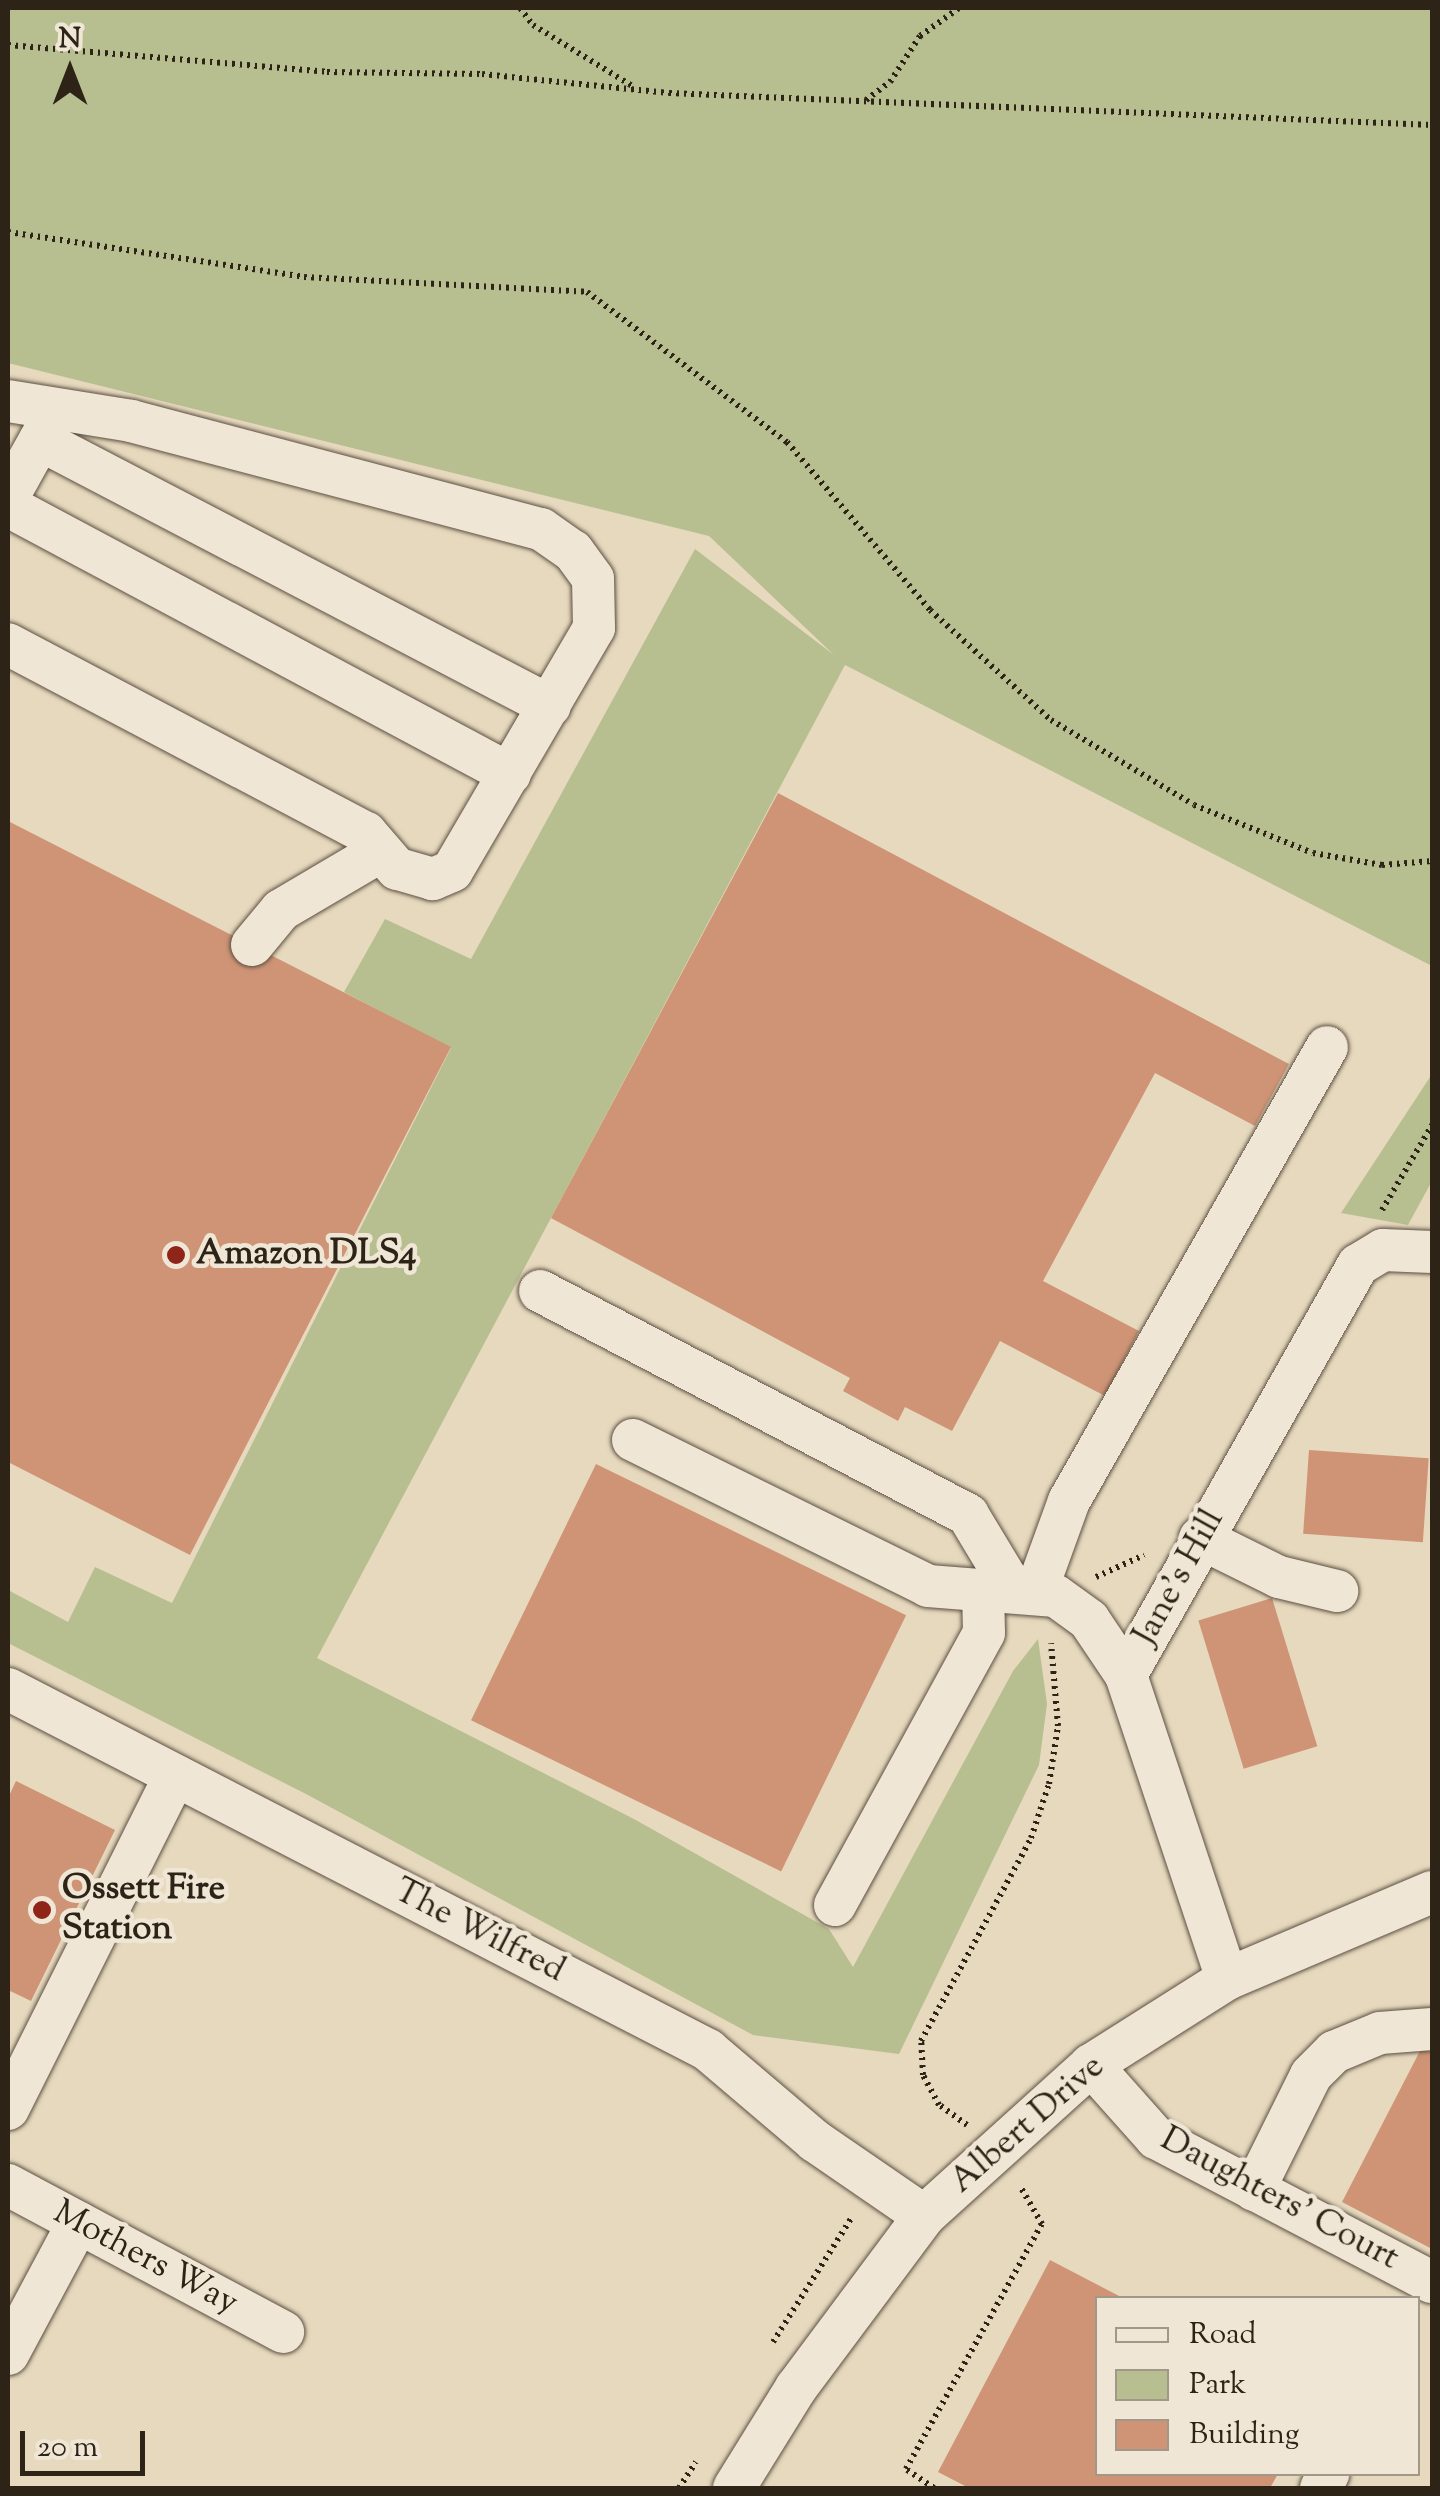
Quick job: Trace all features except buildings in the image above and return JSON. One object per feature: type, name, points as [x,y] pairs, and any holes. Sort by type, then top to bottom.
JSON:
[{"type":"street","points":[[8,401],[550,706]]},
{"type":"street","points":[[8,497],[49,423]]},
{"type":"street","points":[[8,644],[366,833],[397,869],[433,879],[452,871],[594,628],[593,578],[573,551],[541,529],[49,423]]},
{"type":"street","points":[[8,506],[510,774]]},
{"type":"street","points":[[252,944],[281,910],[380,851]]},
{"type":"street","points":[[835,1905],[984,1633],[1022,1591],[1069,1501],[1327,1047]]},
{"type":"street","points":[[1374,1253],[1428,1250]]},
{"type":"street","name":"Jane's Hill","points":[[1227,1979],[1126,1675],[1200,1538],[1358,1265],[1374,1253]]},
{"type":"street","points":[[540,1291],[968,1515],[1022,1591]]},
{"type":"street","points":[[633,1440],[928,1586],[1022,1591],[1089,1620],[1126,1675]]},
{"type":"street","points":[[1200,1538],[1280,1577],[1337,1591]]},
{"type":"street","name":"The Wilfred","points":[[8,1690],[708,2050],[874,2183],[924,2216]]},
{"type":"street","points":[[8,2109],[175,1775]]},
{"type":"street","name":"Albert Drive","points":[[734,2488],[796,2388],[924,2216],[1090,2066],[1227,1979],[1432,1892]]},
{"type":"street","points":[[1254,2190],[1311,2074],[1334,2052],[1380,2033],[1432,2029]]},
{"type":"street","name":"Daughters' Court","points":[[1090,2066],[1156,2138],[1422,2286]]},
{"type":"street","name":"Mothers Way","points":[[8,2185],[283,2332]]},
{"type":"street","points":[[8,2354],[78,2223]]},
{"type":"path","points":[[520,8],[533,24],[638,89]]},
{"type":"path","points":[[866,100],[890,82],[920,36],[959,8]]},
{"type":"path","points":[[8,45],[250,67],[432,71],[638,89],[1432,126]]},
{"type":"path","points":[[8,232],[304,277],[586,292],[787,442],[930,610],[1051,720],[1194,806],[1313,852],[1382,865],[1432,862]]},
{"type":"path","points":[[1374,1253],[1380,1214],[1432,1125]]},
{"type":"path","points":[[934,2488],[906,2469],[1042,2224],[999,2148],[939,2106],[923,2074],[921,2041],[1031,1838],[1049,1784],[1058,1726],[1049,1668],[1022,1591],[1154,1550]]},
{"type":"path","points":[[762,2360],[874,2183]]},
{"type":"path","points":[[679,2488],[700,2456]]},
{"type":"green space","points":[[8,8],[1432,8],[1432,966],[845,665],[317,1658],[634,1819],[829,1929],[853,1967],[1013,1671],[1038,1639],[1047,1704],[1039,1765],[899,2054],[753,2035],[306,1794],[8,1643],[8,1590],[68,1622],[95,1567],[172,1603],[451,1048],[344,992],[385,919],[471,959],[695,549],[834,655],[709,536],[8,363]]},
{"type":"green space","points":[[1432,1074],[1432,1181],[1408,1225],[1341,1213]]},
{"type":"place","name":"Amazon DLS4","points":[[176,1255]]},
{"type":"place","name":"Ossett Fire Station","points":[[42,1910]]}]
